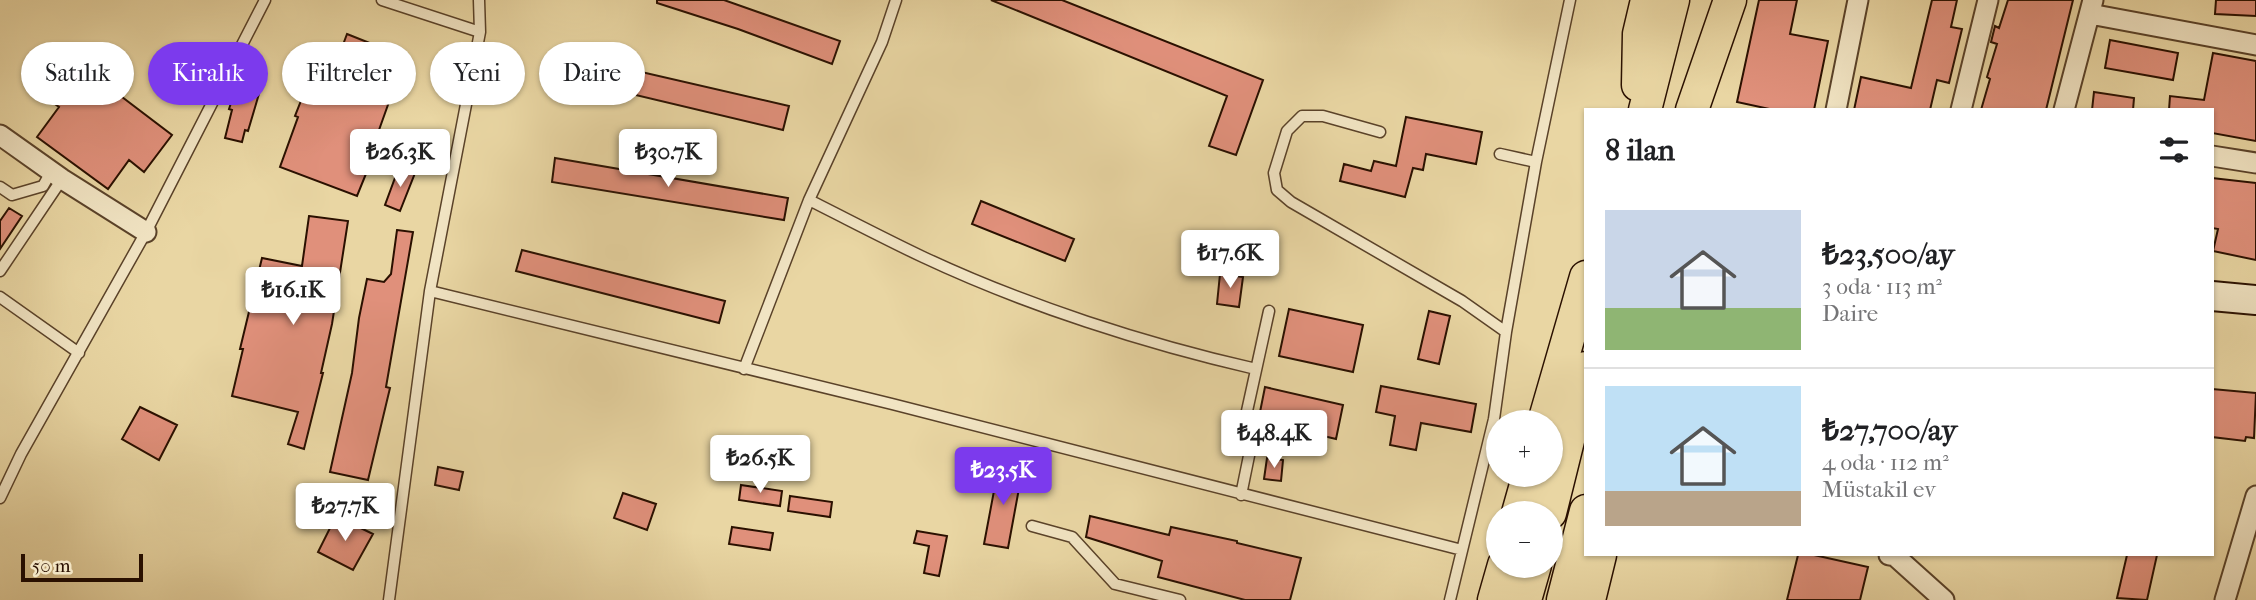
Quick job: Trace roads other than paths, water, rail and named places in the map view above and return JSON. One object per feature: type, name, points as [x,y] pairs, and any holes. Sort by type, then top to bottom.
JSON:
[{"type":"main road","points":[[1637,108],[1639,34],[1647,0]]},
{"type":"main road","points":[[1646,108],[1673,0]]},
{"type":"main road","points":[[1681,108],[1708,0]]},
{"type":"main road","points":[[1693,108],[1730,0]]},
{"type":"main road","points":[[1547,410],[1584,284]]},
{"type":"main road","points":[[2214,296],[2256,300]]},
{"type":"main road","points":[[1553,501],[1584,376]]},
{"type":"main road","points":[[1563,600],[1584,519]]},
{"type":"main road","points":[[1589,600],[1600,556]]},
{"type":"main road","points":[[1494,600],[1500,578]]},
{"type":"main road","points":[[1525,600],[1531,578]]},
{"type":"street","points":[[1836,108],[1858,0]]},
{"type":"street","points":[[1961,108],[1988,0]]},
{"type":"street","points":[[2065,108],[2092,7],[2256,45]]},
{"type":"street","points":[[0,135],[56,176],[146,232]]},
{"type":"street","points":[[2214,156],[2256,163]]},
{"type":"street","points":[[2225,600],[2256,496]]},
{"type":"street","points":[[1895,556],[1944,600]]},
{"type":"lane","points":[[0,498],[21,454],[146,232],[265,0]]},
{"type":"lane","points":[[382,0],[480,32]]},
{"type":"lane","points":[[389,600],[430,291],[480,32],[479,0]]},
{"type":"lane","points":[[744,369],[809,200],[882,42],[896,0]]},
{"type":"lane","points":[[1450,600],[1494,419],[1506,332],[1536,162],[1570,0]]},
{"type":"lane","points":[[1380,132],[1323,116],[1302,116],[1287,131],[1274,173],[1277,190],[1291,202],[1462,300],[1506,332]]},
{"type":"lane","points":[[1500,154],[1536,162]]},
{"type":"lane","points":[[0,187],[12,195],[43,186],[56,176]]},
{"type":"lane","points":[[0,271],[56,176]]},
{"type":"lane","points":[[809,200],[924,258],[1034,302],[1194,355],[1256,369]]},
{"type":"lane","points":[[430,291],[892,404],[1462,551]]},
{"type":"lane","points":[[0,297],[79,353]]},
{"type":"lane","points":[[1241,495],[1252,441],[1247,411],[1269,311]]},
{"type":"lane","points":[[1032,526],[1072,537],[1115,584],[1180,600]]}]
